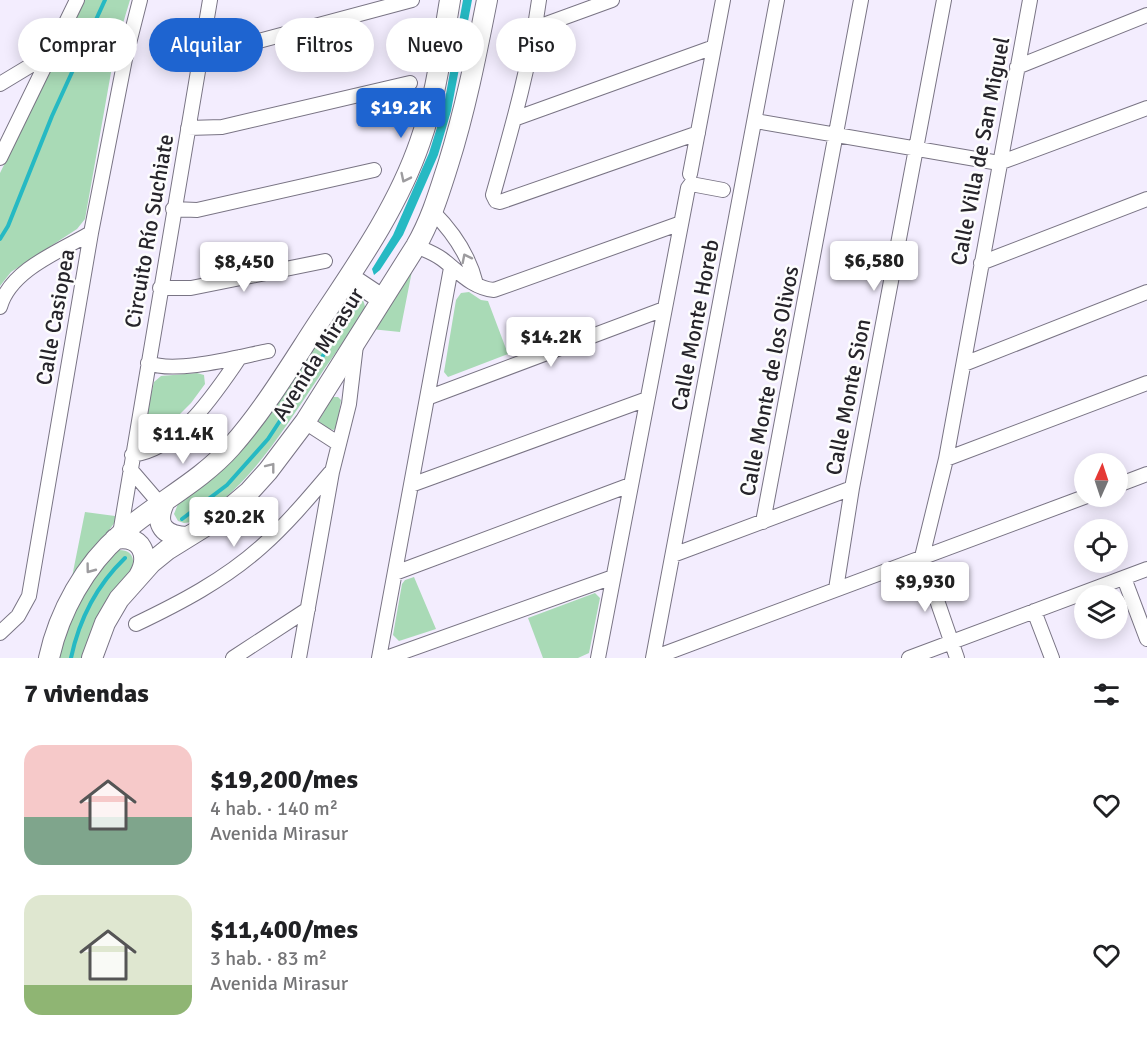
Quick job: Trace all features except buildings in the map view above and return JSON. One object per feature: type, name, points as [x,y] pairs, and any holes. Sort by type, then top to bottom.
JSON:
[{"type":"street","points":[[68,18],[77,0]]},
{"type":"street","name":"Calle Casiopea","points":[[0,633],[18,616],[28,596],[91,233],[125,59],[140,0]]},
{"type":"street","name":"Circuito Río Suchiate","points":[[207,18],[210,0]]},
{"type":"street","points":[[263,40],[412,0]]},
{"type":"street","name":"Avenida Mirasur","points":[[49,658],[66,609],[91,568],[117,537],[215,463],[244,432],[349,277],[393,204],[421,141],[433,92],[450,0]]},
{"type":"street","name":"Avenida Mirasur","points":[[92,658],[105,623],[119,599],[151,563],[217,519],[249,492],[268,471],[305,422],[416,246],[431,216],[460,123],[487,0]]},
{"type":"street","points":[[536,18],[539,0]]},
{"type":"street","points":[[562,18],[612,0]]},
{"type":"street","points":[[690,174],[723,0]]},
{"type":"street","name":"Calle Monte Horeb","points":[[653,658],[777,0]]},
{"type":"street","name":"Calle Monte de los Olivos","points":[[764,522],[861,0]]},
{"type":"street","name":"Calle Monte Sion","points":[[836,589],[852,488],[944,0]]},
{"type":"street","name":"Calle Villa de San Miguel","points":[[922,557],[946,459],[1030,0]]},
{"type":"street","points":[[1017,67],[1147,15]]},
{"type":"street","points":[[514,119],[714,46]]},
{"type":"street","points":[[0,84],[20,72]]},
{"type":"street","points":[[0,158],[40,72]]},
{"type":"street","name":"Circuito Río Suchiate","points":[[117,537],[198,72]]},
{"type":"street","points":[[525,72],[493,195],[496,201],[500,202],[698,133]]},
{"type":"street","points":[[188,128],[222,127],[410,83]]},
{"type":"street","points":[[756,121],[999,163],[1147,108]]},
{"type":"street","points":[[173,209],[197,210],[374,170]]},
{"type":"street","points":[[598,658],[689,185],[723,190]]},
{"type":"street","points":[[981,263],[1147,200]]},
{"type":"street","points":[[431,216],[448,227],[469,260],[476,284]]},
{"type":"street","points":[[416,246],[440,258],[459,275],[491,290],[681,223]]},
{"type":"street","points":[[0,307],[5,293],[15,280],[91,233]]},
{"type":"street","points":[[160,288],[191,288],[325,261]]},
{"type":"street","points":[[379,658],[451,268]]},
{"type":"street","points":[[349,277],[381,299]]},
{"type":"street","points":[[964,364],[1147,292]]},
{"type":"street","points":[[428,398],[664,309]]},
{"type":"street","points":[[299,658],[332,472],[349,404],[356,339]]},
{"type":"street","points":[[148,363],[166,367],[210,362],[268,351]]},
{"type":"street","points":[[132,455],[150,452],[167,442],[212,397],[240,357]]},
{"type":"street","points":[[946,459],[1147,383]]},
{"type":"street","points":[[411,485],[647,399]]},
{"type":"street","points":[[305,422],[339,444]]},
{"type":"street","points":[[130,469],[163,504],[159,515],[166,532],[175,536],[187,537]]},
{"type":"street","points":[[136,624],[200,591],[259,549],[302,507],[332,472]]},
{"type":"street","points":[[1128,481],[1147,474]]},
{"type":"street","points":[[395,573],[630,485]]},
{"type":"street","points":[[673,555],[852,488]]},
{"type":"street","points":[[653,658],[1074,501]]},
{"type":"street","points":[[117,537],[131,539],[141,547],[144,561],[139,576]]},
{"type":"street","points":[[922,557],[957,658]]},
{"type":"street","points":[[909,658],[1147,569]]},
{"type":"street","points":[[386,658],[613,577]]},
{"type":"street","points":[[1124,578],[1147,639]]},
{"type":"street","points":[[233,658],[309,609]]},
{"type":"street","points":[[1034,611],[1052,658]]},
{"type":"green space","points":[[85,0],[130,0],[125,18],[76,18]]},
{"type":"green space","points":[[50,72],[111,72],[85,219],[77,229],[11,272],[0,286],[0,173]]},
{"type":"green space","points":[[408,271],[412,271],[400,332],[371,329]]},
{"type":"green space","points":[[469,292],[481,300],[488,301],[508,354],[448,377],[444,372],[456,300],[461,293]]},
{"type":"green space","points":[[348,294],[360,297],[365,307],[278,437],[248,476],[231,493],[192,522],[178,521],[174,514],[178,504],[207,483],[231,461],[259,429]]},
{"type":"green space","points":[[197,373],[204,375],[205,384],[191,403],[161,433],[149,433],[144,425],[154,382],[161,376]]},
{"type":"green space","points":[[333,397],[341,400],[337,426],[334,430],[319,423]]},
{"type":"green space","points":[[85,512],[115,516],[115,522],[71,582]]},
{"type":"green space","points":[[117,550],[128,552],[132,556],[133,563],[126,577],[102,608],[82,658],[58,658],[74,614],[88,586]]},
{"type":"green space","points":[[414,577],[436,629],[399,641],[393,635],[402,584],[405,580]]},
{"type":"green space","points":[[595,593],[600,598],[589,653],[578,658],[543,658],[528,618]]},
{"type":"water","points":[[463,0],[472,0],[469,18],[460,18]]},
{"type":"water","points":[[450,72],[458,72],[451,111],[438,155],[403,235],[380,270],[374,275],[372,269],[393,235],[429,153],[444,105]]},
{"type":"waterway","points":[[0,239],[8,226],[52,116],[105,0]]},
{"type":"waterway","points":[[182,519],[227,485],[268,439],[357,304]]},
{"type":"waterway","points":[[71,658],[74,644],[90,604],[115,568],[125,558]]}]
